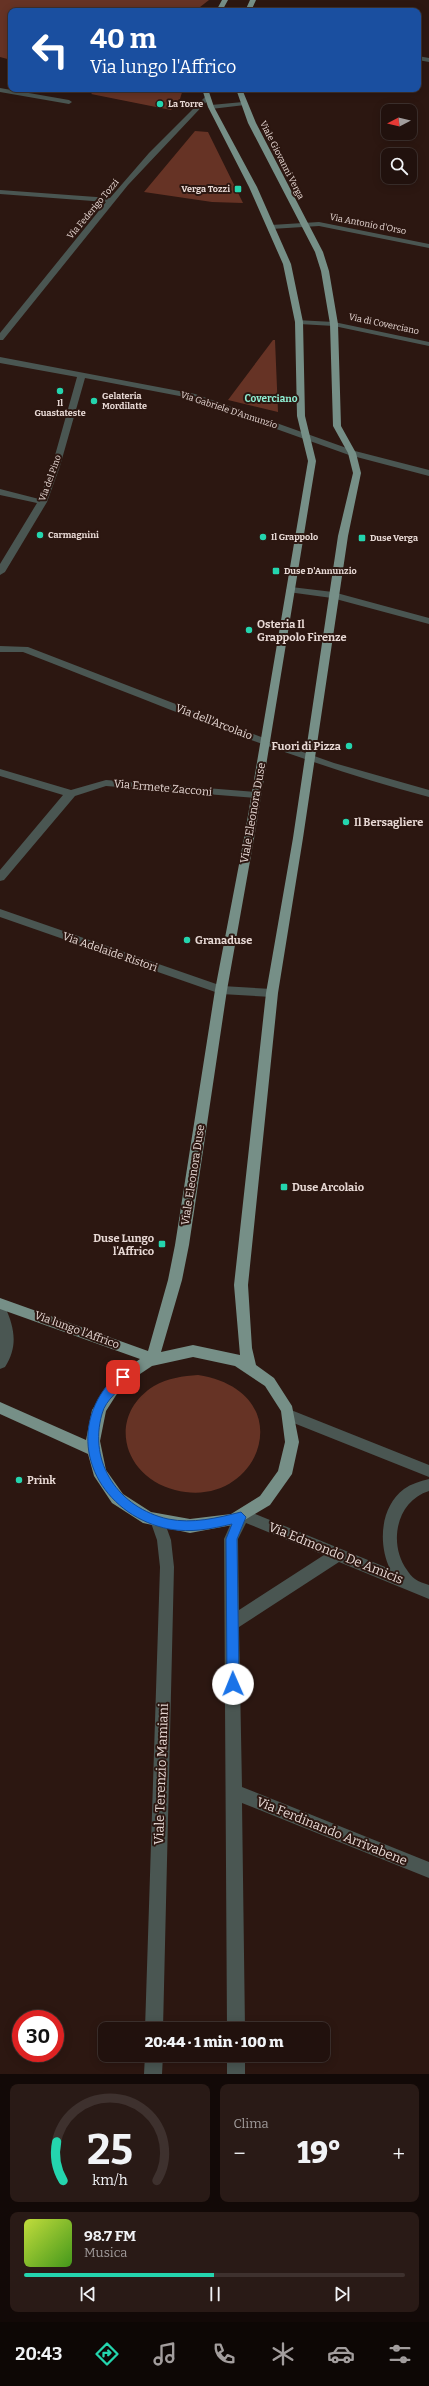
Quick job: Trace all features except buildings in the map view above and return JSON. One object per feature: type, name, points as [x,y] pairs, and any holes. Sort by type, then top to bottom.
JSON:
[{"type":"main road","points":[[206,92],[211,107],[272,227],[287,264],[299,322],[301,416],[306,436]]},
{"type":"main road","name":"Viale Giovanni Verga","points":[[240,92],[243,104],[319,252],[325,271],[334,324],[337,426],[352,453]]},
{"type":"main road","name":"Viale Eleonora Duse","points":[[153,1358],[175,1280],[182,1246],[221,990],[291,590],[312,461],[306,436]]},
{"type":"main road","points":[[250,1366],[246,1348],[241,1284],[272,993],[343,536],[357,473],[352,453]]},
{"type":"main road","name":"Via lungo l'Affrico","points":[[0,1303],[153,1358]]},
{"type":"main road","points":[[183,1352],[203,1352],[230,1357],[250,1366],[272,1383],[283,1398],[291,1416],[294,1435],[292,1454],[287,1470],[273,1493],[242,1516],[202,1526],[169,1524],[157,1520],[141,1514],[114,1494],[103,1479],[96,1463],[92,1449],[92,1431],[97,1412],[106,1394],[130,1370],[153,1358],[183,1352]]},
{"type":"main road","points":[[0,1408],[92,1449]]},
{"type":"street","points":[[11,92],[68,102]]},
{"type":"street","name":"Via Federigo Tozzi","points":[[0,338],[113,200],[179,126],[207,98]]},
{"type":"street","points":[[211,107],[243,104]]},
{"type":"street","points":[[0,192],[113,200]]},
{"type":"street","name":"Via Antonio d'Orso","points":[[304,225],[319,224],[429,246]]},
{"type":"street","points":[[272,227],[304,225]]},
{"type":"street","points":[[299,322],[334,324]]},
{"type":"street","name":"Via di Coverciano","points":[[334,324],[429,344]]},
{"type":"street","name":"Via Gabriele D'Annunzio","points":[[0,360],[192,396],[352,453],[429,473]]},
{"type":"street","name":"Via del Pino","points":[[0,572],[42,502],[56,466],[81,376]]},
{"type":"street","points":[[0,492],[42,502]]},
{"type":"street","points":[[291,590],[334,595],[429,621]]},
{"type":"street","name":"Via dell'Arcolaio","points":[[0,649],[24,650],[309,758],[429,794]]},
{"type":"street","points":[[0,772],[71,794]]},
{"type":"street","name":"Via Ermete Zacconi","points":[[0,877],[58,807],[71,794],[106,783],[256,795]]},
{"type":"street","name":"Via Adelaide Ristori","points":[[0,913],[221,990]]},
{"type":"street","points":[[221,990],[272,993]]},
{"type":"street","points":[[0,1311],[6,1325],[8,1343],[6,1355],[0,1364]]},
{"type":"street","points":[[291,1416],[429,1471]]},
{"type":"street","points":[[408,1583],[393,1560],[389,1532],[392,1516],[404,1499],[414,1490],[429,1484]]},
{"type":"street","points":[[236,2022],[231,1539],[242,1516]]},
{"type":"street","name":"Via Edmondo De Amicis","points":[[242,1516],[339,1554],[429,1592]]},
{"type":"street","name":"Viale Terenzio Mamiani","points":[[154,2022],[167,1567],[164,1540],[157,1520]]},
{"type":"street","points":[[232,1623],[339,1554]]},
{"type":"street","name":"Via Ferdinando Arrivabene","points":[[234,1792],[429,1870]]},
{"type":"street","points":[[153,2074],[154,2062]]},
{"type":"street","points":[[236,2062],[236,2074]]},
{"type":"shaded area","points":[[0,0],[209,0],[199,8],[8,8],[8,59],[0,57]]},
{"type":"shaded area","name":"La Torre","points":[[93,92],[182,92],[180,99],[171,110],[91,94]]},
{"type":"shaded area","points":[[195,131],[208,132],[243,203],[212,202],[144,192]]},
{"type":"shaded area","points":[[273,340],[275,340],[278,412],[228,400]]},
{"type":"shaded area","points":[[198,1375],[231,1386],[251,1403],[260,1425],[258,1447],[248,1468],[229,1484],[205,1492],[175,1490],[157,1483],[143,1472],[133,1459],[127,1444],[126,1429],[130,1413],[139,1399],[154,1386],[176,1378]]},
{"type":"place","name":"La Torre","points":[[160,104]]},
{"type":"place","name":"Verga Tozzi","points":[[238,189]]},
{"type":"place","name":"Il Guastateste","points":[[60,391]]},
{"type":"place","name":"Gelateria Mordilatte","points":[[94,401]]},
{"type":"place","name":"Carmagnini","points":[[40,535]]},
{"type":"place","name":"Il Grappolo","points":[[263,537]]},
{"type":"place","name":"Duse Verga","points":[[362,538]]},
{"type":"place","name":"Duse D'Annunzio","points":[[276,571]]},
{"type":"place","name":"Osteria Il Grappolo Firenze","points":[[249,630]]},
{"type":"place","name":"Fuori di Pizza","points":[[349,746]]},
{"type":"place","name":"Il Bersagliere","points":[[346,822]]},
{"type":"place","name":"Granaduse","points":[[187,940]]},
{"type":"place","name":"Duse Arcolaio","points":[[284,1187]]},
{"type":"place","name":"Duse Lungo l'Affrico","points":[[162,1244]]},
{"type":"place","name":"Prink","points":[[19,1480]]},
{"type":"district","name":"Coverciano","points":[[271,399]]},
{"type":"route","points":[[123,1377],[106,1394],[97,1412],[92,1431],[92,1449],[96,1463],[103,1479],[114,1494],[126,1505],[141,1514],[169,1524],[202,1526],[217,1524],[241,1517],[235,1527],[231,1539],[233,1684]]}]
